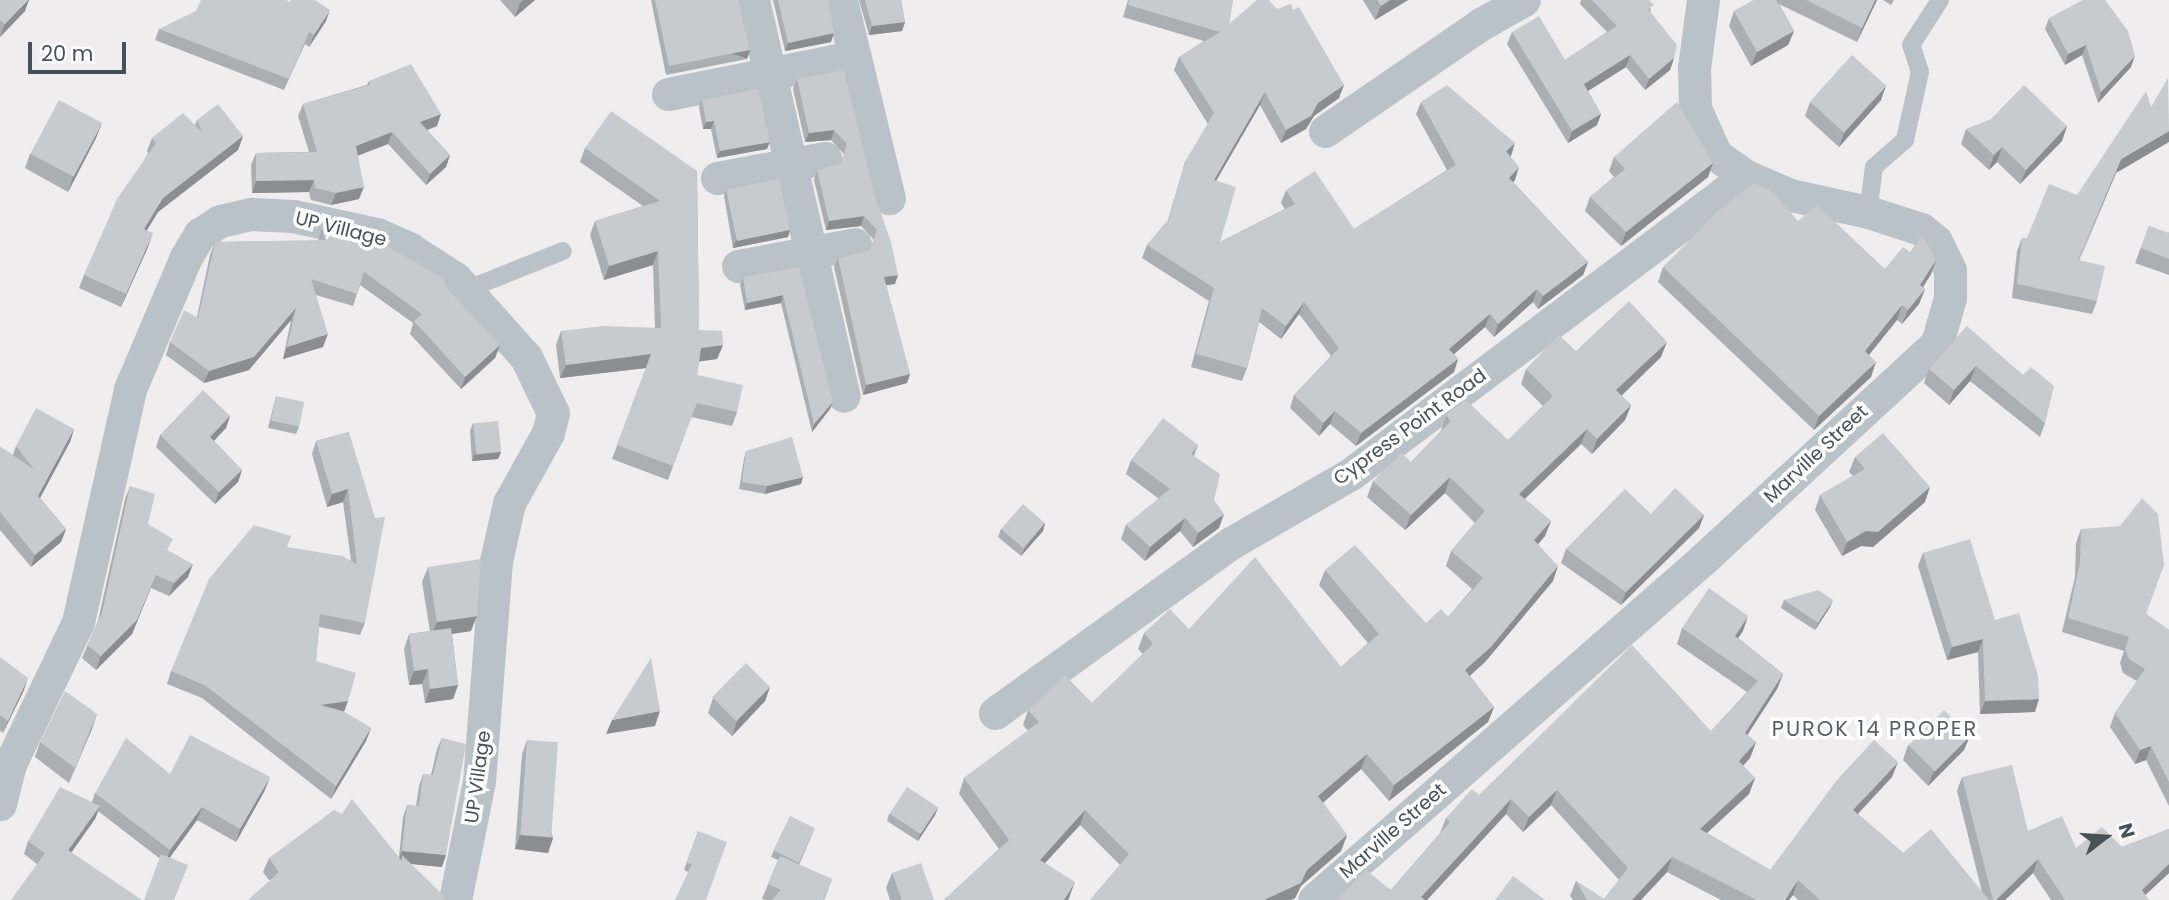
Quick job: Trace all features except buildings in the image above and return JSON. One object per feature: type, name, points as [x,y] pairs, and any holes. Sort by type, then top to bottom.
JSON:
[{"type":"street","points":[[753,0],[844,396]]},
{"type":"street","points":[[841,0],[889,198]]},
{"type":"street","points":[[1325,131],[1480,24],[1524,0]]},
{"type":"street","name":"Marville Street","points":[[1314,900],[1701,561],[1937,343],[1950,298],[1944,251],[1921,229],[1868,212],[1790,195],[1746,176],[1716,155],[1695,108],[1694,68],[1703,0]]},
{"type":"street","points":[[668,94],[854,57]]},
{"type":"street","points":[[717,178],[825,158]]},
{"type":"street","name":"Cypress Point Road","points":[[995,713],[1231,543],[1352,473],[1746,176]]},
{"type":"street","name":"UP Village","points":[[0,804],[10,764],[78,622],[130,389],[165,299],[200,234],[220,221],[251,214],[293,216],[377,234],[410,249],[468,289],[526,357],[553,413],[548,433],[509,503],[498,549],[479,781],[455,900]]},
{"type":"street","points":[[738,266],[855,244]]},
{"type":"lane","points":[[1868,212],[1874,167],[1906,141],[1920,72],[1911,45],[1940,0]]},
{"type":"lane","points":[[468,289],[563,251]]},
{"type":"district","name":"PUROK 14 PROPER","points":[[1875,729]]}]
